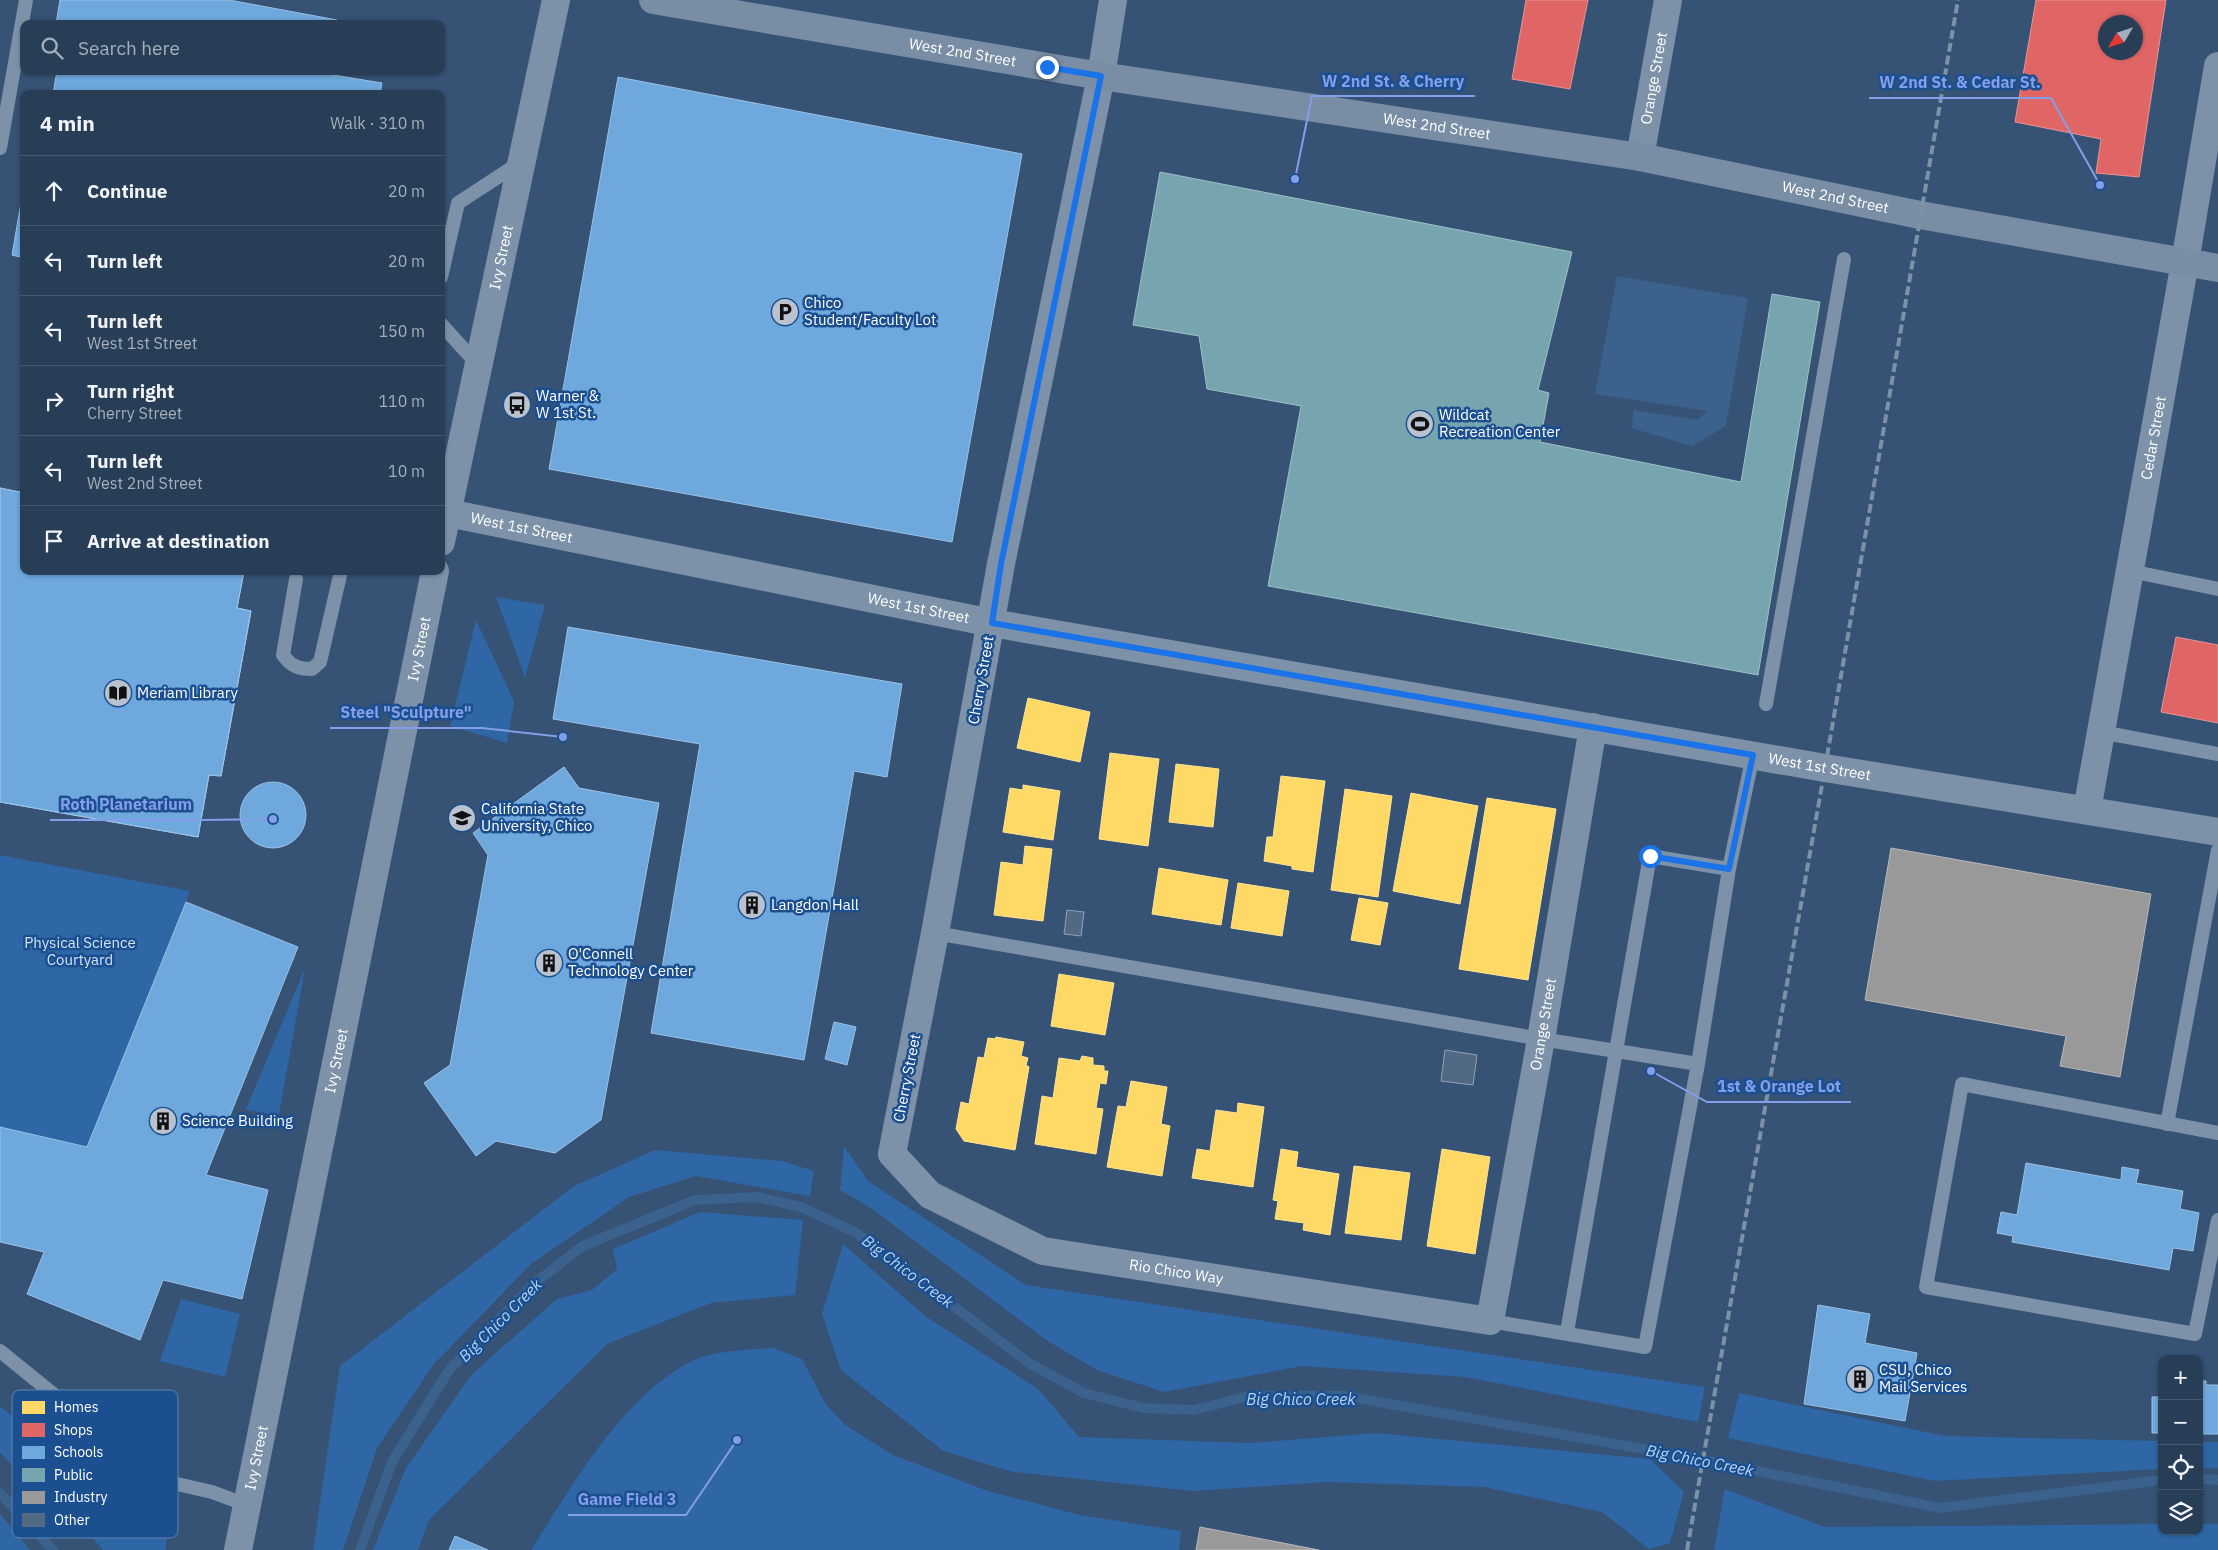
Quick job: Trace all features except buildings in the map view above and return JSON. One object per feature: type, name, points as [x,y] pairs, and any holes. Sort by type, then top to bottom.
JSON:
[{"type":"street","name":"Ivy Street","points":[[445,525],[556,0]]},
{"type":"street","name":"West 2nd Street","points":[[653,0],[1101,76],[1640,157],[1920,215],[2218,268]]},
{"type":"street","name":"Cherry Street","points":[[892,1154],[935,933],[1003,554],[1101,76],[1113,0]]},
{"type":"street","name":"Orange Street","points":[[1640,157],[1668,0]]},
{"type":"street","name":"Cedar Street","points":[[2087,810],[2218,66]]},
{"type":"street","name":"West 1st Street","points":[[448,513],[992,623],[1753,755],[2218,832]]},
{"type":"street","name":"Ivy Street","points":[[238,1550],[434,575]]},
{"type":"street","name":"Orange Street","points":[[1490,1321],[1541,1039],[1593,727]]},
{"type":"street","name":"Rio Chico Way","points":[[892,1154],[930,1194],[1043,1251],[1490,1321]]},
{"type":"lane","points":[[22,20],[26,0]]},
{"type":"lane","points":[[0,148],[20,34]]},
{"type":"lane","points":[[445,260],[458,203],[522,161]]},
{"type":"lane","points":[[1766,704],[1844,259]]},
{"type":"lane","points":[[445,328],[479,366]]},
{"type":"lane","points":[[2130,571],[2218,589]]},
{"type":"lane","points":[[296,579],[283,655],[289,664],[300,669],[312,669],[320,662],[340,575]]},
{"type":"lane","points":[[2101,732],[2218,754]]},
{"type":"lane","points":[[1490,1321],[1567,1332],[1645,1347],[1698,1064],[1729,869],[1753,755]]},
{"type":"lane","points":[[2167,1124],[2218,850]]},
{"type":"lane","points":[[1567,1332],[1650,856],[1729,869]]},
{"type":"lane","points":[[935,933],[1541,1039],[1698,1064]]},
{"type":"lane","points":[[2218,1133],[1962,1084],[1926,1287],[2195,1334],[2218,1220]]},
{"type":"lane","points":[[0,1351],[49,1390]]},
{"type":"lane","points":[[178,1484],[212,1492],[247,1505]]},
{"type":"green space","points":[[496,597],[545,605],[525,678]]},
{"type":"green space","points":[[476,620],[514,701],[507,743],[450,726]]},
{"type":"green space","name":"Physical Science Courtyard","points":[[0,855],[190,891],[87,1147],[0,1127]]},
{"type":"green space","points":[[305,968],[279,1115],[246,1110],[246,1109]]},
{"type":"green space","points":[[844,1146],[868,1181],[1026,1285],[1705,1387],[1698,1422],[1465,1377],[1302,1366],[1164,1392],[1097,1370],[1046,1340],[871,1208],[840,1190]]},
{"type":"green space","points":[[655,1150],[782,1161],[814,1171],[810,1196],[696,1176],[629,1197],[531,1264],[434,1364],[377,1448],[343,1550],[313,1550],[340,1366],[574,1186]]},
{"type":"green space","points":[[700,1212],[803,1220],[795,1295],[711,1303],[607,1344],[429,1520],[418,1550],[373,1550],[406,1468],[472,1374],[557,1299],[592,1290],[617,1269],[613,1249]]},
{"type":"green space","points":[[843,1244],[925,1316],[1038,1389],[1079,1437],[1251,1443],[1376,1433],[1650,1459],[1684,1492],[1670,1543],[1649,1549],[1602,1512],[1484,1487],[1327,1482],[1193,1491],[1013,1472],[943,1451],[841,1370],[822,1314]]},
{"type":"green space","points":[[181,1299],[240,1314],[225,1377],[160,1361]]},
{"type":"green space","points":[[774,1348],[802,1359],[825,1403],[845,1425],[893,1455],[988,1491],[1080,1515],[1181,1531],[1179,1550],[531,1550],[582,1471],[621,1419],[643,1396],[667,1377],[700,1358],[732,1351]]},
{"type":"green space","points":[[1739,1393],[1945,1436],[2158,1441],[2158,1469],[1935,1481],[1728,1438]]},
{"type":"green space","points":[[0,1406],[12,1416],[12,1466],[0,1452]]},
{"type":"green space","points":[[2203,1442],[2218,1442],[2218,1468],[2203,1468]]},
{"type":"green space","points":[[1725,1489],[1825,1527],[2158,1524],[2158,1535],[2203,1535],[2203,1524],[2218,1524],[2218,1550],[1714,1550]]},
{"type":"green space","points":[[0,1514],[12,1528],[12,1538],[20,1538],[30,1550],[0,1550]]},
{"type":"green space","points":[[93,1538],[167,1538],[166,1550],[103,1550]]},
{"type":"shaded area","points":[[1617,276],[1748,298],[1726,426],[1692,446],[1631,428],[1634,410],[1698,420],[1707,411],[1595,394]]},
{"type":"waterway","name":"Big Chico Creek","points":[[360,1550],[392,1462],[449,1370],[536,1282],[583,1246],[695,1200],[757,1197],[801,1207],[855,1232],[1029,1363],[1084,1393],[1143,1408],[1194,1410],[1249,1396],[1346,1396],[1683,1456],[1940,1508],[2158,1481]]},
{"type":"waterway","name":"Big Chico Creek","points":[[2203,1479],[2218,1480]]},
{"type":"waterway","name":"Big Chico Creek","points":[[0,1493],[12,1506]]},
{"type":"waterway","name":"Big Chico Creek","points":[[42,1538],[53,1550]]},
{"type":"railway","points":[[1687,1550],[1958,0]]},
{"type":"place","name":"W 2nd St. & Cherry","points":[[1295,179]]},
{"type":"place","name":"W 2nd St. & Cedar St.","points":[[2100,185]]},
{"type":"place","name":"Chico Student/Faculty Lot","points":[[785,312]]},
{"type":"place","name":"Warner & W 1st St.","points":[[517,405]]},
{"type":"place","name":"Wildcat Recreation Center","points":[[1420,424]]},
{"type":"place","name":"Meriam Library","points":[[118,693]]},
{"type":"place","name":"Steel \"Sculpture\"","points":[[563,737]]},
{"type":"place","name":"California State University, Chico","points":[[462,818]]},
{"type":"place","name":"Roth Planetarium","points":[[273,819]]},
{"type":"place","name":"Langdon Hall","points":[[752,905]]},
{"type":"place","name":"O'Connell Technology Center","points":[[549,963]]},
{"type":"place","name":"1st & Orange Lot","points":[[1651,1071]]},
{"type":"place","name":"Science Building","points":[[163,1121]]},
{"type":"place","name":"CSU, Chico Mail Services","points":[[1860,1379]]},
{"type":"place","name":"Game Field 3","points":[[737,1440]]},
{"type":"route","points":[[1047,67],[1101,76],[1001,564],[992,623],[1753,755],[1729,869],[1650,856]]}]
